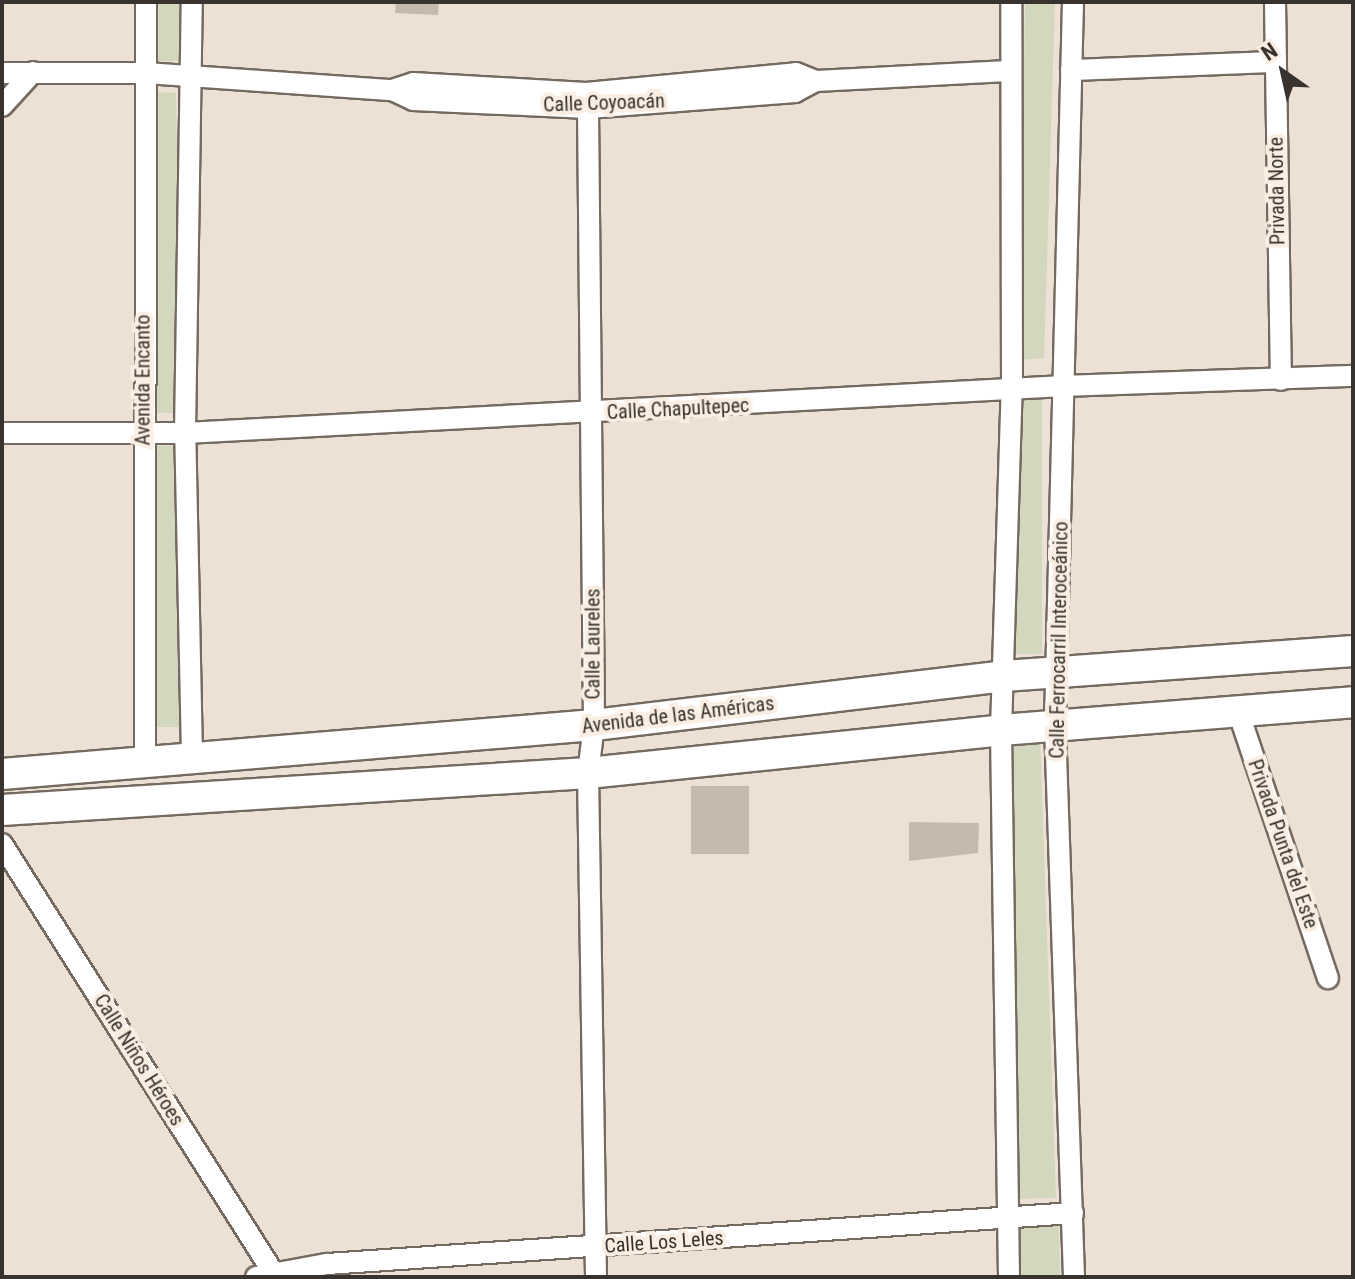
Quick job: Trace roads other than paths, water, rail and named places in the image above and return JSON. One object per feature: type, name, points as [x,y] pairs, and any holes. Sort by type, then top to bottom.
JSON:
[{"type":"main road","name":"Avenida de las Américas","points":[[2,774],[145,759],[594,725],[1004,676],[1353,651]]},
{"type":"main road","points":[[2,810],[588,773],[1001,730],[1353,702]]},
{"type":"street","name":"Avenida Encanto","points":[[145,759],[142,433],[146,2]]},
{"type":"street","name":"Avenida Encanto","points":[[192,2],[185,433],[192,756]]},
{"type":"street","points":[[1009,1277],[1001,730],[1012,389],[1008,71],[1011,2]]},
{"type":"street","name":"Calle Ferrocarril Interoceánico","points":[[1073,2],[1055,725],[1074,1277]]},
{"type":"street","name":"Privada Norte","points":[[1275,2],[1281,380]]},
{"type":"street","points":[[1071,70],[1274,62]]},
{"type":"street","name":"Calle Coyoacán","points":[[2,73],[192,75],[392,90],[413,100],[588,108],[795,92],[816,81],[1008,71]]},
{"type":"street","points":[[2,106],[33,72]]},
{"type":"street","name":"Calle Coyoacán","points":[[392,90],[413,83],[586,93],[796,73],[816,81]]},
{"type":"street","name":"Calle Laureles","points":[[588,108],[594,725],[588,773],[596,1277]]},
{"type":"street","name":"Calle Chapultepec","points":[[2,433],[185,433],[591,414],[1065,386],[1353,376]]},
{"type":"street","name":"Privada Punta del Este","points":[[1238,711],[1328,978]]},
{"type":"street","name":"Calle Niños Héroes","points":[[2,844],[269,1276]]},
{"type":"street","name":"Calle Los Leles","points":[[269,1276],[597,1247],[1073,1213]]}]
